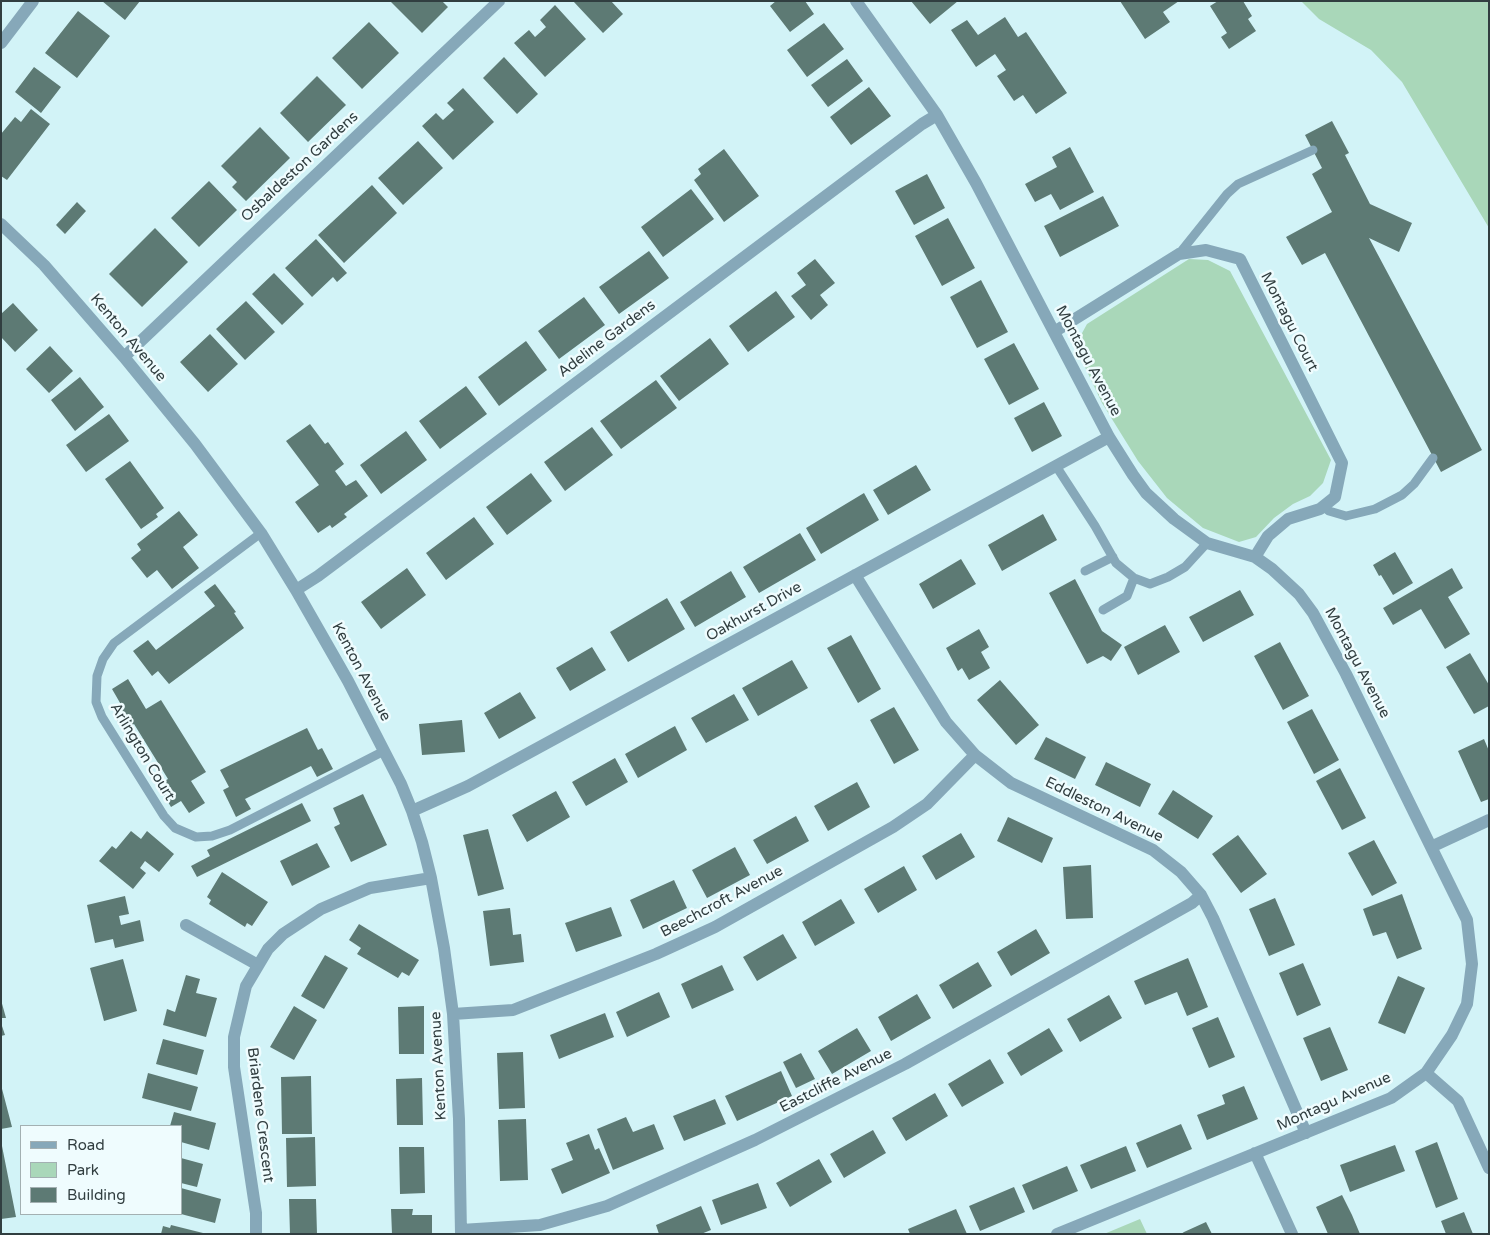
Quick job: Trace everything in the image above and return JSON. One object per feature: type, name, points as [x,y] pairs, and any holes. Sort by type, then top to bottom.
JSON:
[{"type":"street","points":[[1,43],[33,1]]},
{"type":"street","name":"Osbaldeston Gardens","points":[[124,357],[499,1]]},
{"type":"street","name":"Montagu Avenue","points":[[856,1],[937,115],[976,183],[1110,437],[1133,476],[1146,493],[1174,519],[1207,543],[1255,557],[1284,579],[1299,594],[1313,613],[1346,674],[1467,920],[1472,964],[1467,1004],[1452,1035],[1426,1073],[1391,1098],[1057,1234]]},
{"type":"street","name":"Adeline Gardens","points":[[296,590],[318,576],[922,124],[937,115]]},
{"type":"street","name":"Kenton Avenue","points":[[1,224],[44,265],[124,357],[195,444],[261,533],[348,681],[412,811],[431,878],[444,948],[453,1014],[459,1119],[461,1232]]},
{"type":"street","name":"Montagu Court","points":[[1054,332],[1179,254],[1206,250],[1240,259],[1342,463],[1335,497],[1323,506]]},
{"type":"street","name":"Oakhurst Drive","points":[[412,811],[468,786],[1110,437]]},
{"type":"street","points":[[1255,557],[1268,536],[1288,519],[1320,509],[1323,506]]},
{"type":"street","name":"Eddleston Avenue","points":[[855,575],[946,722],[975,755],[1011,782],[1153,850],[1181,872],[1201,896],[1213,918],[1306,1133]]},
{"type":"street","name":"Beechcroft Avenue","points":[[453,1014],[514,1010],[656,954],[715,927],[893,826],[927,804],[975,755]]},
{"type":"street","points":[[1430,847],[1489,820]]},
{"type":"street","name":"Briardene Crescent","points":[[256,1234],[256,1213],[234,1066],[234,1037],[246,986],[268,949],[283,934],[321,908],[370,888],[431,878]]},
{"type":"street","name":"Eastcliffe Avenue","points":[[461,1232],[540,1225],[607,1206],[755,1140],[905,1064],[1192,903],[1201,896]]},
{"type":"street","points":[[186,925],[258,965]]},
{"type":"street","points":[[1426,1073],[1458,1101],[1489,1168]]},
{"type":"street","points":[[1256,1153],[1292,1234]]},
{"type":"lane","points":[[1179,254],[1227,194],[1238,184],[1313,150]]},
{"type":"lane","points":[[1323,506],[1329,511],[1346,516],[1375,509],[1402,495],[1414,484],[1433,458]]},
{"type":"lane","points":[[1056,466],[1096,526],[1116,563],[1134,578],[1150,584],[1168,577],[1186,567],[1207,543]]},
{"type":"lane","name":"Arlington Court","points":[[261,533],[114,643],[103,659],[97,676],[96,702],[102,717],[164,816],[175,828],[196,837],[212,836],[230,830],[384,751]]},
{"type":"lane","points":[[1085,572],[1113,557]]},
{"type":"lane","points":[[1103,610],[1126,596],[1134,578]]},
{"type":"green space","points":[[1301,1],[1489,1],[1489,228],[1402,82],[1371,50],[1319,19]]},
{"type":"green space","points":[[1189,259],[1208,260],[1230,271],[1331,460],[1323,483],[1310,496],[1293,504],[1274,518],[1256,537],[1239,542],[1203,528],[1167,498],[1138,461],[1102,403],[1075,346],[1087,324]]},
{"type":"green space","points":[[1140,1219],[1147,1234],[1104,1234]]},
{"type":"building","points":[[102,1],[140,1],[125,20]]},
{"type":"building","points":[[390,1],[442,1],[448,7],[422,33]]},
{"type":"building","points":[[573,1],[611,1],[623,14],[603,33]]},
{"type":"building","points":[[776,1],[805,1],[814,14],[790,32],[770,6]]},
{"type":"building","points":[[911,1],[958,1],[930,24]]},
{"type":"building","points":[[1120,1],[1179,1],[1163,12],[1170,22],[1145,39]]},
{"type":"building","points":[[1218,1],[1243,1],[1252,16],[1248,19],[1256,31],[1229,49],[1221,37],[1227,33],[1210,6]]},
{"type":"building","points":[[555,5],[586,39],[545,77],[514,43],[529,30],[535,37],[546,27],[540,20]]},
{"type":"building","points":[[78,11],[110,36],[77,78],[45,53]]},
{"type":"building","points":[[1005,17],[1018,37],[1026,32],[1067,93],[1036,114],[1023,95],[1014,101],[997,76],[1006,70],[995,54],[976,67],[951,30],[967,20],[978,35]]},
{"type":"building","points":[[369,22],[399,53],[362,89],[332,58]]},
{"type":"building","points":[[824,23],[844,49],[807,77],[787,50]]},
{"type":"building","points":[[504,57],[538,94],[517,114],[483,78]]},
{"type":"building","points":[[847,59],[863,81],[828,107],[811,85]]},
{"type":"building","points":[[34,67],[61,87],[41,113],[15,92]]},
{"type":"building","points":[[317,76],[346,105],[308,142],[280,113]]},
{"type":"building","points":[[869,87],[891,116],[851,145],[830,117]]},
{"type":"building","points":[[463,88],[494,122],[453,160],[422,126],[436,113],[443,120],[454,110],[447,103]]},
{"type":"building","points":[[31,109],[50,124],[7,180],[1,176],[1,134],[15,117],[21,122]]},
{"type":"building","points":[[1332,121],[1349,153],[1345,155],[1370,204],[1412,223],[1399,252],[1369,238],[1482,450],[1441,472],[1325,253],[1302,265],[1286,237],[1332,212],[1312,174],[1322,168],[1305,135]]},
{"type":"building","points":[[260,127],[290,158],[246,201],[232,187],[237,182],[221,166]]},
{"type":"building","points":[[418,141],[443,168],[403,205],[378,178]]},
{"type":"building","points":[[1070,147],[1094,192],[1060,210],[1051,194],[1035,202],[1025,184],[1057,167],[1052,157]]},
{"type":"building","points":[[724,149],[759,196],[724,222],[694,180],[701,174],[698,169]]},
{"type":"building","points":[[927,174],[945,208],[914,225],[895,191]]},
{"type":"building","points":[[209,181],[237,210],[199,247],[171,218]]},
{"type":"building","points":[[372,185],[397,213],[344,263],[318,235]]},
{"type":"building","points":[[691,189],[714,219],[663,257],[641,227]]},
{"type":"building","points":[[1103,196],[1119,226],[1060,257],[1044,226]]},
{"type":"building","points":[[77,202],[86,211],[65,234],[56,225]]},
{"type":"building","points":[[948,218],[975,268],[942,286],[915,236]]},
{"type":"building","points":[[155,228],[188,262],[142,307],[109,274]]},
{"type":"building","points":[[316,239],[347,273],[337,282],[333,277],[312,297],[285,268]]},
{"type":"building","points":[[649,251],[669,278],[619,314],[599,287]]},
{"type":"building","points":[[815,259],[835,283],[820,295],[828,305],[811,320],[791,296],[806,285],[797,273]]},
{"type":"building","points":[[274,273],[304,304],[282,325],[252,294]]},
{"type":"building","points":[[981,280],[1008,332],[977,348],[950,297]]},
{"type":"building","points":[[776,291],[795,317],[748,352],[729,326]]},
{"type":"building","points":[[584,297],[605,325],[559,359],[538,331]]},
{"type":"building","points":[[246,301],[275,332],[245,360],[216,329]]},
{"type":"building","points":[[13,303],[38,330],[15,352],[1,337],[1,314]]},
{"type":"building","points":[[210,334],[238,364],[208,392],[180,362]]},
{"type":"building","points":[[710,338],[729,364],[679,401],[660,376]]},
{"type":"building","points":[[526,341],[547,370],[499,406],[478,377]]},
{"type":"building","points":[[1014,343],[1039,389],[1009,405],[984,359]]},
{"type":"building","points":[[50,346],[73,371],[49,393],[26,369]]},
{"type":"building","points":[[80,377],[104,407],[75,431],[51,400]]},
{"type":"building","points":[[656,380],[677,408],[621,449],[600,421]]},
{"type":"building","points":[[466,386],[487,414],[440,449],[419,421]]},
{"type":"building","points":[[1044,402],[1062,436],[1032,452],[1014,418]]},
{"type":"building","points":[[109,414],[129,441],[86,472],[66,445]]},
{"type":"building","points":[[310,424],[325,444],[328,442],[344,464],[335,471],[346,486],[356,480],[368,496],[344,514],[347,517],[332,528],[330,525],[318,533],[295,502],[319,485],[286,441]]},
{"type":"building","points":[[592,427],[613,455],[565,491],[544,462]]},
{"type":"building","points":[[406,431],[427,460],[381,494],[360,465]]},
{"type":"building","points":[[130,461],[164,508],[156,514],[158,517],[141,529],[105,479]]},
{"type":"building","points":[[916,465],[931,490],[888,515],[873,490]]},
{"type":"building","points":[[531,473],[552,501],[507,535],[486,507]]},
{"type":"building","points":[[864,493],[879,520],[821,554],[806,528]]},
{"type":"building","points":[[179,511],[198,535],[183,547],[199,568],[172,589],[157,570],[147,578],[131,558],[141,550],[137,544]]},
{"type":"building","points":[[1043,514],[1057,540],[1002,571],[988,545]]},
{"type":"building","points":[[474,517],[494,544],[446,580],[426,553]]},
{"type":"building","points":[[800,533],[816,560],[759,593],[743,567]]},
{"type":"building","points":[[1395,552],[1413,583],[1393,595],[1373,565]]},
{"type":"building","points":[[961,559],[976,584],[933,609],[919,584]]},
{"type":"building","points":[[407,568],[426,595],[381,629],[361,602]]},
{"type":"building","points":[[1452,568],[1463,588],[1448,597],[1470,634],[1445,649],[1421,609],[1393,625],[1383,608]]},
{"type":"building","points":[[731,571],[746,597],[695,627],[680,602]]},
{"type":"building","points":[[1075,579],[1102,631],[1122,645],[1111,661],[1103,656],[1087,664],[1049,593]]},
{"type":"building","points":[[215,584],[236,612],[234,613],[244,628],[169,684],[158,671],[152,676],[133,651],[148,640],[156,650],[215,606],[204,592]]},
{"type":"building","points":[[1240,590],[1254,615],[1203,642],[1189,617]]},
{"type":"building","points":[[667,598],[685,629],[628,662],[610,632]]},
{"type":"building","points":[[1165,625],[1180,652],[1138,675],[1124,647]]},
{"type":"building","points":[[979,629],[989,647],[981,652],[990,668],[969,680],[962,668],[958,671],[946,648]]},
{"type":"building","points":[[851,635],[881,689],[858,703],[827,648]]},
{"type":"building","points":[[1280,642],[1309,696],[1283,710],[1254,656]]},
{"type":"building","points":[[592,647],[606,670],[570,691],[556,668]]},
{"type":"building","points":[[1470,653],[1489,685],[1489,706],[1474,714],[1446,667]]},
{"type":"building","points":[[792,660],[808,688],[758,716],[742,688]]},
{"type":"building","points":[[128,679],[146,709],[161,700],[206,772],[191,781],[205,803],[189,813],[181,801],[171,807],[158,785],[168,779],[134,724],[123,730],[113,714],[123,708],[112,689]]},
{"type":"building","points":[[1000,680],[1039,725],[1016,745],[977,700]]},
{"type":"building","points":[[520,692],[536,718],[499,739],[484,713]]},
{"type":"building","points":[[734,694],[749,720],[706,743],[691,718]]},
{"type":"building","points":[[894,707],[919,750],[894,764],[870,720]]},
{"type":"building","points":[[1312,709],[1339,760],[1314,774],[1287,722]]},
{"type":"building","points":[[462,720],[465,752],[422,755],[419,724]]},
{"type":"building","points":[[675,726],[687,750],[638,778],[625,754]]},
{"type":"building","points":[[307,728],[318,750],[322,748],[333,769],[317,777],[311,766],[245,799],[251,809],[236,817],[223,790],[229,787],[220,770]]},
{"type":"building","points":[[1046,737],[1086,757],[1075,779],[1034,759]]},
{"type":"building","points":[[1484,739],[1489,751],[1489,799],[1481,802],[1458,751]]},
{"type":"building","points":[[615,758],[628,782],[586,806],[572,782]]},
{"type":"building","points":[[1106,762],[1151,784],[1140,807],[1095,785]]},
{"type":"building","points":[[1340,768],[1366,818],[1342,830],[1316,781]]},
{"type":"building","points":[[857,782],[870,807],[828,831],[814,806]]},
{"type":"building","points":[[1173,790],[1213,816],[1198,839],[1158,814]]},
{"type":"building","points":[[556,791],[570,817],[527,842],[512,815]]},
{"type":"building","points":[[363,794],[387,845],[351,862],[334,827],[340,824],[333,808]]},
{"type":"building","points":[[302,803],[311,821],[197,877],[191,866],[210,856],[207,850]]},
{"type":"building","points":[[796,816],[809,841],[767,864],[753,840]]},
{"type":"building","points":[[1008,817],[1053,838],[1042,863],[997,841]]},
{"type":"building","points":[[488,829],[504,889],[478,896],[463,835]]},
{"type":"building","points":[[131,831],[141,839],[147,831],[174,854],[159,872],[145,861],[140,868],[146,873],[133,889],[99,861],[112,846],[116,849]]},
{"type":"building","points":[[961,833],[975,857],[936,880],[922,856]]},
{"type":"building","points":[[1238,835],[1267,874],[1241,893],[1212,854]]},
{"type":"building","points":[[1374,840],[1397,883],[1372,896],[1348,853]]},
{"type":"building","points":[[317,843],[330,867],[292,886],[280,861]]},
{"type":"building","points":[[735,847],[750,875],[707,898],[692,870]]},
{"type":"building","points":[[1091,865],[1093,918],[1066,919],[1063,867]]},
{"type":"building","points":[[904,866],[917,890],[878,913],[864,889]]},
{"type":"building","points":[[222,872],[268,902],[252,926],[247,923],[245,927],[209,904],[211,900],[207,897]]},
{"type":"building","points":[[674,880],[687,908],[643,929],[630,900]]},
{"type":"building","points":[[1402,894],[1422,949],[1397,959],[1386,932],[1373,936],[1363,909]]},
{"type":"building","points":[[125,896],[129,914],[119,916],[121,925],[140,920],[144,941],[115,948],[113,939],[95,943],[87,905]]},
{"type":"building","points":[[1275,898],[1295,945],[1269,956],[1249,909]]},
{"type":"building","points":[[841,899],[855,923],[815,946],[802,922]]},
{"type":"building","points":[[611,907],[622,936],[576,952],[565,923]]},
{"type":"building","points":[[510,908],[513,935],[521,934],[524,962],[490,966],[483,911]]},
{"type":"building","points":[[359,924],[419,960],[409,976],[402,972],[398,978],[357,954],[361,948],[349,940]]},
{"type":"building","points":[[1036,929],[1050,953],[1011,976],[997,952]]},
{"type":"building","points":[[783,934],[797,958],[757,981],[743,957]]},
{"type":"building","points":[[325,955],[348,968],[324,1009],[301,996]]},
{"type":"building","points":[[1188,958],[1208,1007],[1187,1016],[1177,992],[1145,1005],[1134,981]]},
{"type":"building","points":[[123,959],[137,1011],[104,1021],[90,968]]},
{"type":"building","points":[[978,962],[992,986],[953,1009],[939,985]]},
{"type":"building","points":[[1303,963],[1321,1005],[1297,1016],[1279,973]]},
{"type":"building","points":[[722,965],[734,990],[692,1009],[681,984]]},
{"type":"building","points":[[186,975],[200,979],[196,993],[217,998],[206,1037],[163,1025],[167,1009],[175,1012]]},
{"type":"building","points":[[1398,976],[1425,988],[1405,1034],[1378,1023]]},
{"type":"building","points":[[659,992],[670,1017],[627,1037],[616,1012]]},
{"type":"building","points":[[917,994],[931,1018],[891,1041],[878,1017]]},
{"type":"building","points":[[1109,995],[1122,1018],[1080,1042],[1067,1019]]},
{"type":"building","points":[[1,1000],[6,1018],[1,1018]]},
{"type":"building","points":[[294,1006],[317,1020],[294,1060],[270,1047]]},
{"type":"building","points":[[424,1006],[424,1054],[399,1054],[398,1007]]},
{"type":"building","points":[[605,1013],[614,1037],[559,1059],[550,1035]]},
{"type":"building","points":[[1218,1017],[1235,1057],[1209,1068],[1192,1028]]},
{"type":"building","points":[[1,1023],[5,1035],[1,1036]]},
{"type":"building","points":[[1330,1027],[1348,1070],[1321,1081],[1303,1038]]},
{"type":"building","points":[[857,1028],[871,1051],[832,1074],[818,1051]]},
{"type":"building","points":[[1049,1028],[1063,1051],[1021,1076],[1007,1053]]},
{"type":"building","points":[[163,1039],[204,1050],[197,1075],[156,1064]]},
{"type":"building","points":[[523,1052],[525,1108],[499,1109],[497,1053]]},
{"type":"building","points":[[801,1053],[815,1079],[796,1088],[783,1062]]},
{"type":"building","points":[[990,1059],[1004,1083],[962,1107],[948,1084]]},
{"type":"building","points":[[781,1071],[792,1096],[737,1121],[725,1096]]},
{"type":"building","points":[[148,1073],[198,1087],[191,1111],[142,1098]]},
{"type":"building","points":[[311,1076],[312,1134],[282,1134],[281,1077]]},
{"type":"building","points":[[422,1078],[423,1125],[397,1125],[396,1079]]},
{"type":"building","points":[[1,1085],[12,1127],[1,1129]]},
{"type":"building","points":[[1244,1086],[1258,1119],[1207,1140],[1197,1115],[1225,1104],[1222,1095]]},
{"type":"building","points":[[935,1093],[948,1116],[906,1141],[892,1118]]},
{"type":"building","points":[[715,1099],[726,1124],[684,1141],[673,1116]]},
{"type":"building","points":[[174,1112],[216,1123],[209,1150],[182,1142],[182,1125],[170,1125]]},
{"type":"building","points":[[626,1117],[633,1132],[654,1124],[664,1149],[613,1170],[597,1129]]},
{"type":"building","points":[[526,1119],[528,1180],[500,1181],[498,1120]]},
{"type":"building","points":[[1181,1124],[1192,1149],[1147,1168],[1136,1143]]},
{"type":"building","points":[[873,1130],[886,1153],[844,1178],[830,1154]]},
{"type":"building","points":[[589,1134],[595,1150],[599,1148],[610,1173],[562,1194],[551,1169],[573,1160],[566,1143]]},
{"type":"building","points":[[315,1137],[316,1186],[287,1187],[286,1138]]},
{"type":"building","points":[[1437,1142],[1458,1199],[1436,1208],[1415,1151]]},
{"type":"building","points":[[1395,1145],[1405,1171],[1350,1192],[1340,1165]]},
{"type":"building","points":[[1126,1146],[1136,1171],[1091,1189],[1080,1165]]},
{"type":"building","points":[[1,1147],[16,1217],[1,1219]]},
{"type":"building","points":[[399,1147],[424,1147],[425,1193],[400,1194]]},
{"type":"building","points":[[182,1158],[203,1164],[197,1187],[182,1183]]},
{"type":"building","points":[[819,1159],[832,1182],[790,1207],[776,1183]]},
{"type":"building","points":[[1067,1166],[1078,1191],[1033,1210],[1022,1185]]},
{"type":"building","points":[[758,1183],[767,1208],[721,1225],[712,1200]]},
{"type":"building","points":[[1014,1187],[1025,1212],[980,1231],[969,1206]]},
{"type":"building","points":[[182,1188],[221,1199],[215,1223],[182,1214]]},
{"type":"building","points":[[1342,1195],[1360,1234],[1328,1234],[1316,1207]]},
{"type":"building","points":[[289,1199],[316,1199],[317,1234],[290,1234]]},
{"type":"building","points":[[701,1206],[711,1230],[701,1234],[659,1234],[656,1225]]},
{"type":"building","points":[[391,1209],[413,1209],[412,1215],[432,1215],[432,1234],[392,1234]]},
{"type":"building","points":[[956,1209],[967,1234],[910,1234],[908,1229]]},
{"type":"building","points":[[1464,1212],[1473,1234],[1446,1234],[1441,1221]]},
{"type":"building","points":[[1206,1222],[1212,1234],[1181,1234],[1184,1232]]},
{"type":"building","points":[[171,1225],[203,1234],[161,1234],[163,1226],[170,1228]]}]
